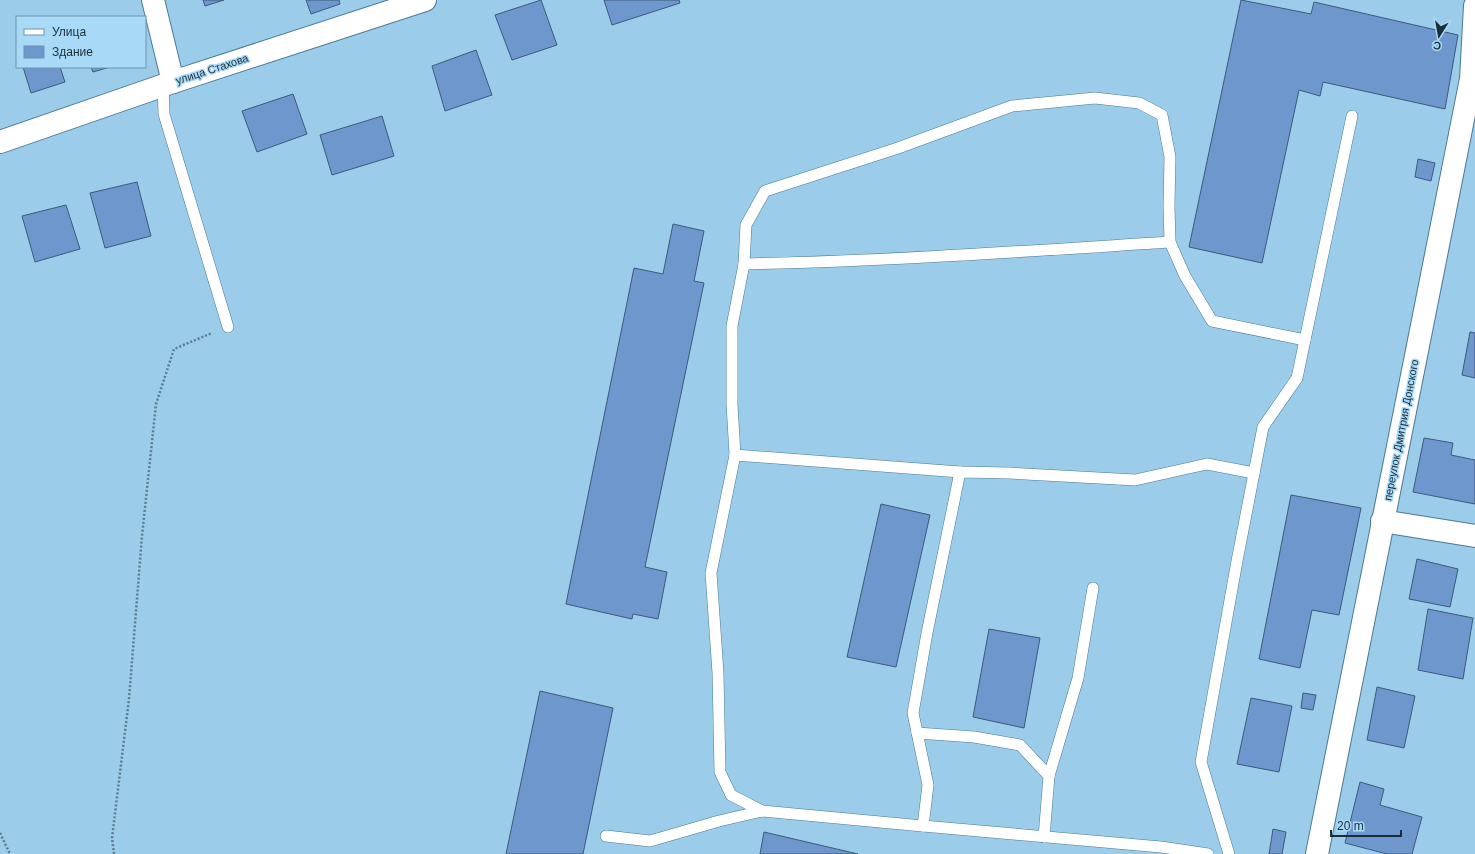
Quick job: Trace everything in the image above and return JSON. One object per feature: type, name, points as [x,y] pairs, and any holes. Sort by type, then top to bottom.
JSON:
[{"type":"street","points":[[153,0],[168,83]]},
{"type":"street","name":"улица Стахова","points":[[0,142],[168,83],[425,0]]},
{"type":"street","name":"переулок Дмитрия Донского","points":[[1317,854],[1382,521],[1473,79],[1475,6]]},
{"type":"street","points":[[1382,521],[1475,536]]},
{"type":"lane","points":[[168,83],[164,114],[228,327]]},
{"type":"lane","points":[[762,810],[731,795],[720,772],[718,673],[711,573],[735,455],[732,404],[732,326],[744,264],[746,225],[766,191],[898,148],[1012,106],[1095,98],[1139,104],[1162,115],[1170,156],[1170,242],[1185,276],[1212,321],[1305,340]]},
{"type":"lane","points":[[1229,854],[1201,762],[1263,427],[1297,378],[1352,116]]},
{"type":"lane","points":[[744,264],[805,263],[926,257],[1170,242]]},
{"type":"lane","points":[[735,455],[960,472],[1009,473],[1135,480],[1207,464],[1254,473]]},
{"type":"lane","points":[[924,826],[928,786],[913,713],[927,633],[960,472]]},
{"type":"lane","points":[[1044,837],[1049,776],[1078,678],[1092,588]]},
{"type":"lane","points":[[917,733],[974,737],[1020,745],[1049,776]]},
{"type":"lane","points":[[606,836],[650,841],[762,810],[1208,854]]},
{"type":"path","points":[[114,854],[112,838],[129,700],[142,536],[156,404],[174,349],[228,327]]},
{"type":"path","points":[[0,833],[10,854]]},
{"type":"building","points":[[203,0],[224,0],[205,6]]},
{"type":"building","points":[[306,0],[339,0],[340,4],[311,14]]},
{"type":"building","points":[[541,0],[557,45],[512,60],[495,15]]},
{"type":"building","points":[[604,0],[679,0],[680,3],[612,25]]},
{"type":"building","points":[[1241,0],[1311,14],[1314,2],[1458,35],[1445,109],[1323,82],[1320,96],[1299,90],[1262,263],[1189,247]]},
{"type":"building","points":[[476,50],[492,95],[445,111],[432,66]]},
{"type":"building","points":[[23,68],[60,68],[65,82],[31,93]]},
{"type":"building","points":[[91,68],[107,68],[93,72]]},
{"type":"building","points":[[293,94],[307,134],[257,152],[242,111]]},
{"type":"building","points":[[382,116],[394,156],[332,175],[320,135]]},
{"type":"building","points":[[1418,159],[1435,163],[1431,181],[1415,177]]},
{"type":"building","points":[[137,182],[151,236],[105,248],[90,193]]},
{"type":"building","points":[[66,205],[80,249],[35,262],[22,216]]},
{"type":"building","points":[[673,224],[704,231],[694,281],[704,283],[645,567],[667,572],[658,619],[633,614],[632,619],[566,604],[634,268],[663,274]]},
{"type":"building","points":[[1470,332],[1475,333],[1475,378],[1462,375]]},
{"type":"building","points":[[1424,438],[1453,443],[1451,455],[1475,460],[1475,504],[1413,492]]},
{"type":"building","points":[[1291,495],[1361,508],[1339,615],[1312,610],[1300,668],[1259,659]]},
{"type":"building","points":[[881,504],[930,515],[896,667],[847,657]]},
{"type":"building","points":[[1417,559],[1458,569],[1450,607],[1409,599]]},
{"type":"building","points":[[1428,609],[1473,618],[1463,679],[1418,670]]},
{"type":"building","points":[[989,629],[1040,638],[1024,728],[973,717]]},
{"type":"building","points":[[1377,687],[1415,696],[1404,748],[1367,740]]},
{"type":"building","points":[[540,691],[613,708],[583,854],[506,854]]},
{"type":"building","points":[[1303,693],[1316,695],[1313,710],[1301,708]]},
{"type":"building","points":[[1251,698],[1292,706],[1279,772],[1237,764]]},
{"type":"building","points":[[1360,782],[1384,789],[1380,805],[1422,817],[1412,854],[1387,854],[1345,843]]},
{"type":"building","points":[[1273,829],[1286,832],[1282,854],[1269,854]]},
{"type":"building","points":[[764,832],[858,854],[760,854]]}]
